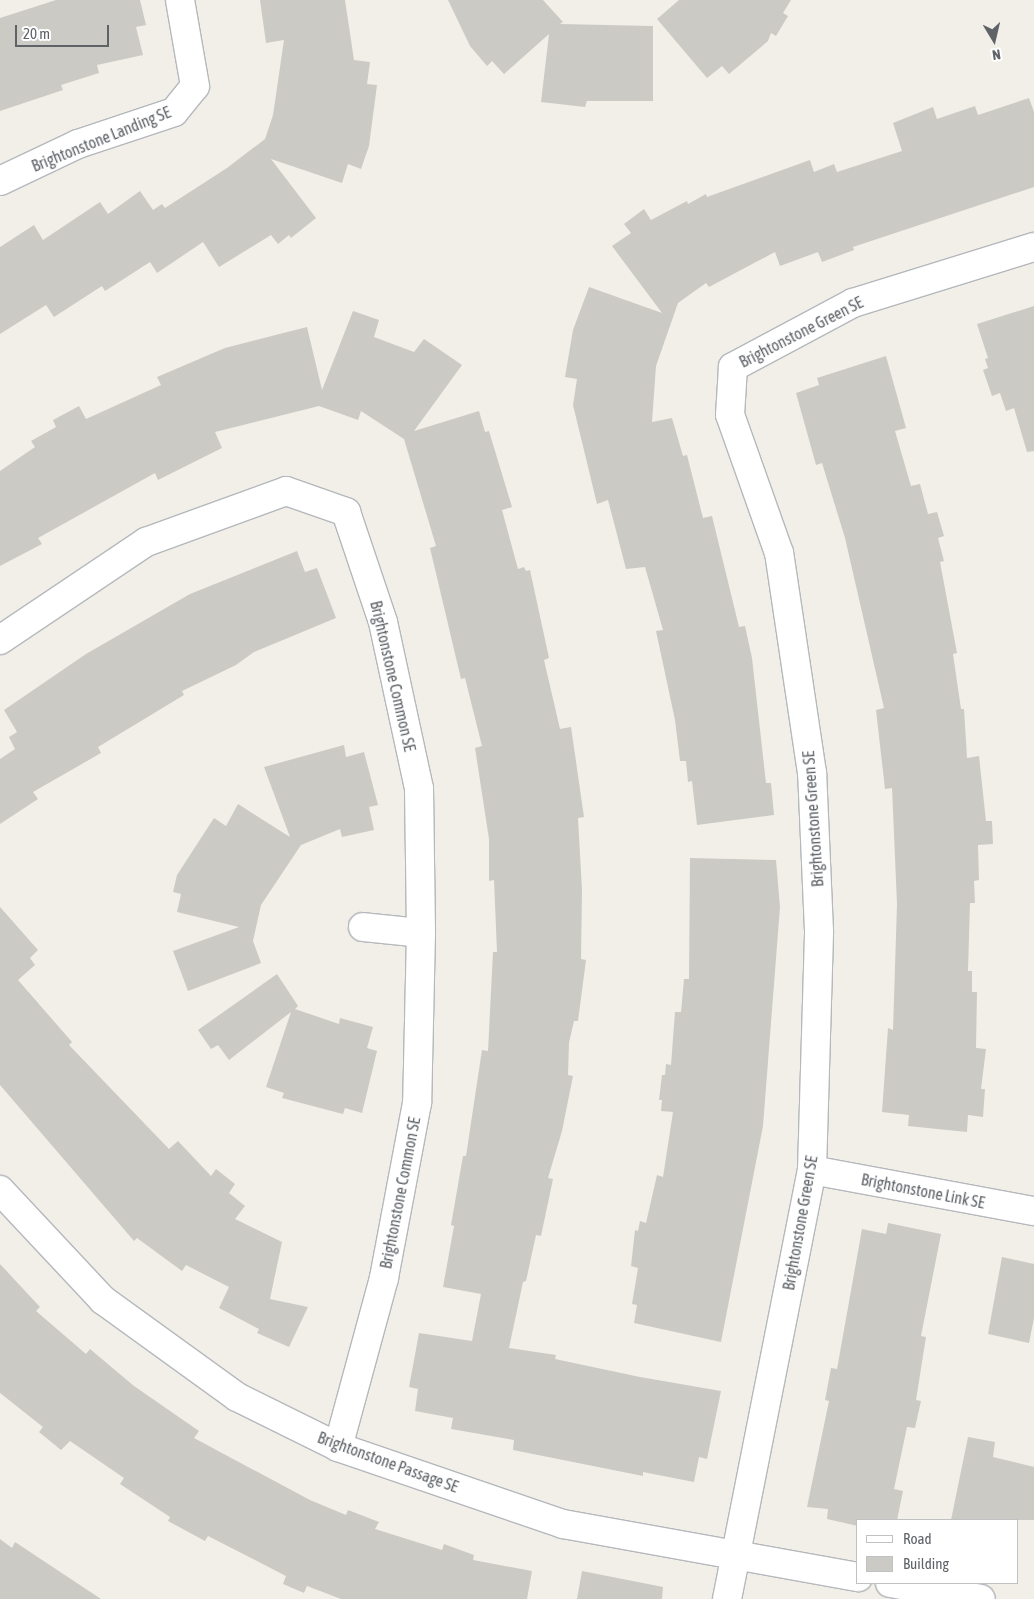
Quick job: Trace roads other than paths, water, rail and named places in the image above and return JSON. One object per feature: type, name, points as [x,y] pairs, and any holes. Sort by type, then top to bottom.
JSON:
[{"type":"street","name":"Brightonstone Landing SE","points":[[0,181],[78,144],[174,112],[196,86],[180,0]]},
{"type":"street","name":"Brightonstone Green SE","points":[[727,1599],[812,1170],[819,931],[812,773],[779,553],[730,415],[733,367],[853,303],[1034,247]]},
{"type":"street","name":"Brightonstone Common SE","points":[[0,640],[27,618],[146,542],[286,491],[346,512],[383,622],[419,788],[421,933],[417,1104],[384,1278],[338,1448]]},
{"type":"street","points":[[363,927],[421,933]]},
{"type":"street","name":"Brightonstone Link SE","points":[[812,1170],[1034,1212]]},
{"type":"street","name":"Brightonstone Passage SE","points":[[0,1190],[103,1300],[237,1397],[338,1448],[563,1524],[856,1577]]},
{"type":"street","points":[[896,1584],[981,1599]]}]
